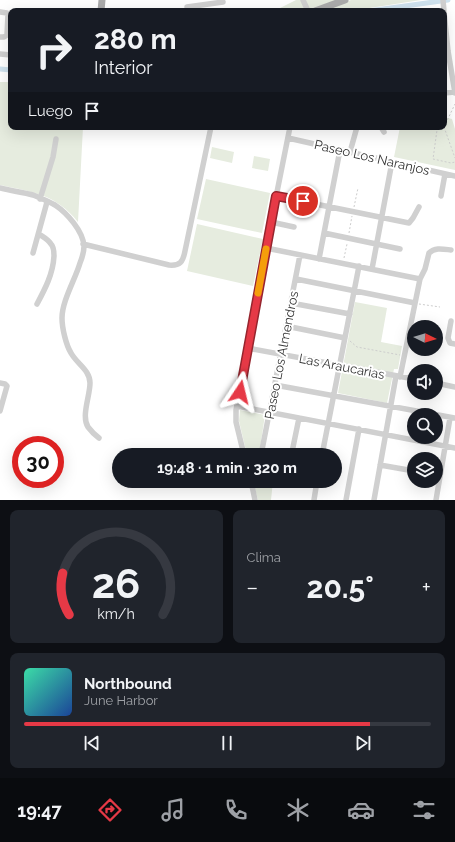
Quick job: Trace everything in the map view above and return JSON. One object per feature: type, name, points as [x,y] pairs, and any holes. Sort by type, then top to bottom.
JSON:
[{"type":"main road","points":[[323,8],[345,0]]},
{"type":"street","points":[[187,7],[223,2]]},
{"type":"street","points":[[0,12],[6,12],[8,15],[7,35],[4,38],[0,37]]},
{"type":"street","points":[[447,57],[455,92]]},
{"type":"street","points":[[83,244],[169,265],[177,265],[180,263],[184,258],[210,130]]},
{"type":"street","points":[[242,448],[236,422],[237,406],[289,130]]},
{"type":"street","points":[[350,152],[356,130]]},
{"type":"street","name":"Paseo Los Naranjos","points":[[288,138],[455,176]]},
{"type":"street","points":[[40,198],[53,157],[56,139]]},
{"type":"street","points":[[319,259],[340,150]]},
{"type":"street","points":[[372,269],[392,162]]},
{"type":"street","points":[[441,196],[445,174]]},
{"type":"street","points":[[0,188],[33,195],[55,205],[72,220],[81,235],[84,247],[80,264],[63,310],[62,319],[70,353],[89,375],[90,382],[85,418],[89,429],[99,438]]},
{"type":"street","points":[[276,196],[409,223],[419,207]]},
{"type":"street","points":[[33,253],[47,202]]},
{"type":"street","points":[[271,222],[294,227]]},
{"type":"street","points":[[324,233],[400,249]]},
{"type":"street","points":[[37,304],[50,276],[54,252],[51,243],[39,234]]},
{"type":"street","points":[[266,248],[420,279]]},
{"type":"street","points":[[374,500],[390,406],[406,348],[420,279],[425,269],[430,252],[440,249],[451,250]]},
{"type":"street","name":"Paseo Los Almendros","points":[[262,448],[300,255]]},
{"type":"street","points":[[324,448],[359,266]]},
{"type":"street","points":[[296,279],[415,303]]},
{"type":"street","points":[[291,303],[350,314]]},
{"type":"street","points":[[451,321],[448,338],[450,343],[455,344]]},
{"type":"street","points":[[286,326],[345,338]]},
{"type":"street","name":"Las Araucarias","points":[[247,348],[407,378]]},
{"type":"street","points":[[0,383],[7,386],[0,411]]},
{"type":"street","points":[[443,384],[455,387]]},
{"type":"street","points":[[275,385],[453,418],[443,457]]},
{"type":"street","points":[[237,406],[455,448]]},
{"type":"street","points":[[293,448],[299,418]]},
{"type":"street","points":[[346,500],[359,429]]},
{"type":"street","points":[[380,465],[407,470]]},
{"type":"street","points":[[252,488],[255,500]]},
{"type":"street","points":[[314,500],[315,488]]},
{"type":"street","points":[[436,500],[437,488]]},
{"type":"path","points":[[447,121],[455,104]]},
{"type":"path","points":[[438,130],[433,159],[451,163],[455,162]]},
{"type":"path","points":[[445,130],[455,158]]},
{"type":"path","points":[[343,263],[358,188]]},
{"type":"path","points":[[415,303],[440,307]]},
{"type":"path","points":[[345,338],[356,347],[404,356]]},
{"type":"shaded area","points":[[296,0],[337,0],[316,8],[280,8]]},
{"type":"shaded area","points":[[351,0],[421,0],[369,8],[329,8]]},
{"type":"shaded area","points":[[0,82],[8,82],[8,130],[83,130],[78,222],[61,205],[52,200],[33,192],[0,185]]},
{"type":"shaded area","points":[[447,118],[452,119],[455,129],[455,170],[394,157],[399,130],[447,130]]},
{"type":"shaded area","points":[[212,147],[234,152],[232,163],[210,158]]},
{"type":"shaded area","points":[[254,156],[270,159],[268,171],[252,168]]},
{"type":"shaded area","points":[[206,179],[270,193],[262,233],[197,219]]},
{"type":"shaded area","points":[[197,224],[263,239],[253,286],[187,271]]},
{"type":"shaded area","points":[[355,302],[387,308],[381,342],[402,346],[398,369],[394,369],[387,403],[338,393]]},
{"type":"shaded area","points":[[240,410],[265,415],[260,448],[245,448],[239,421]]},
{"type":"shaded area","points":[[255,488],[272,488],[271,500],[258,500]]},
{"type":"waterway","points":[[391,8],[448,0]]},
{"type":"waterway","points":[[0,69],[8,70]]},
{"type":"slow traffic","points":[[258,293],[266,249]]},
{"type":"route","points":[[240,392],[276,196],[303,201]]}]
